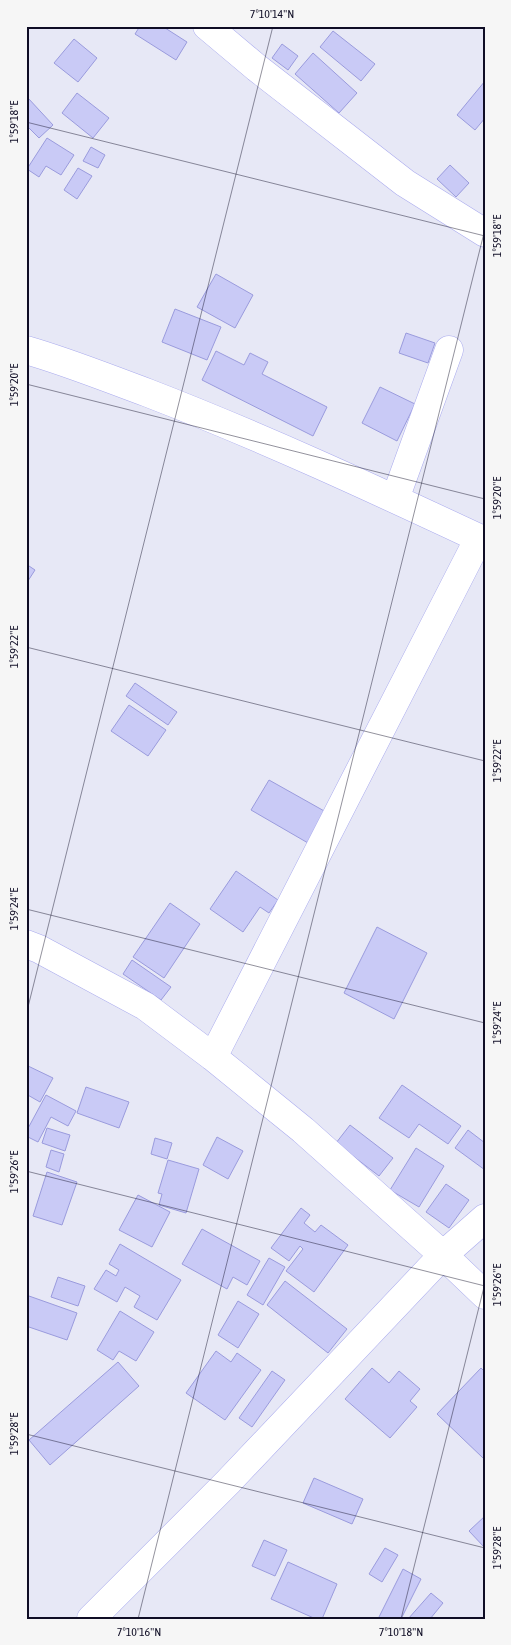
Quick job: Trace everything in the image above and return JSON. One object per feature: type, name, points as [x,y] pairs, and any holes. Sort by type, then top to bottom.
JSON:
[{"type":"street","points":[[207,26],[257,68],[405,183],[485,232]]},
{"type":"street","points":[[26,350],[62,361],[198,413],[395,499],[482,540],[366,757],[214,1057]]},
{"type":"street","points":[[395,499],[450,350]]},
{"type":"street","points":[[26,944],[39,949],[145,1006],[214,1057],[303,1130],[485,1295]]},
{"type":"street","points":[[91,1619],[228,1482],[443,1255],[485,1218]]},
{"type":"building","points":[[140,26],[162,26],[187,42],[176,60],[135,34]]},
{"type":"building","points":[[333,31],[375,64],[361,81],[320,47]]},
{"type":"building","points":[[74,39],[97,58],[78,82],[54,63]]},
{"type":"building","points":[[282,44],[298,56],[288,70],[272,58]]},
{"type":"building","points":[[313,53],[357,93],[339,113],[295,74]]},
{"type":"building","points":[[485,81],[485,118],[475,130],[457,115]]},
{"type":"building","points":[[77,93],[109,118],[93,138],[62,113]]},
{"type":"building","points":[[28,98],[53,125],[39,138],[26,125],[26,99]]},
{"type":"building","points":[[47,138],[74,155],[61,175],[46,166],[39,177],[27,169]]},
{"type":"building","points":[[91,147],[105,155],[98,168],[83,161]]},
{"type":"building","points":[[450,165],[469,183],[456,197],[437,179]]},
{"type":"building","points":[[78,168],[92,176],[77,199],[64,190]]},
{"type":"building","points":[[216,274],[253,295],[235,328],[197,307]]},
{"type":"building","points":[[175,309],[221,327],[207,360],[162,342]]},
{"type":"building","points":[[406,333],[435,343],[428,363],[399,353]]},
{"type":"building","points":[[216,351],[244,365],[250,353],[268,362],[262,374],[327,407],[313,436],[202,380]]},
{"type":"building","points":[[380,387],[415,404],[397,441],[362,423]]},
{"type":"building","points":[[26,564],[35,570],[26,584]]},
{"type":"building","points":[[135,683],[177,712],[168,725],[126,696]]},
{"type":"building","points":[[129,705],[166,730],[148,756],[111,731]]},
{"type":"building","points":[[269,780],[326,812],[308,843],[251,810]]},
{"type":"building","points":[[236,871],[278,900],[269,913],[260,907],[243,932],[210,909]]},
{"type":"building","points":[[170,903],[200,924],[164,978],[133,957]]},
{"type":"building","points":[[377,927],[427,953],[394,1019],[344,993]]},
{"type":"building","points":[[132,960],[171,987],[161,1000],[123,974]]},
{"type":"building","points":[[26,1065],[53,1078],[40,1102],[26,1094]]},
{"type":"building","points":[[402,1085],[461,1126],[448,1144],[419,1124],[409,1138],[379,1118]]},
{"type":"building","points":[[86,1087],[129,1102],[119,1128],[77,1113]]},
{"type":"building","points":[[46,1095],[76,1111],[68,1126],[51,1117],[38,1142],[26,1136],[26,1132]]},
{"type":"building","points":[[350,1125],[393,1158],[379,1176],[336,1143]]},
{"type":"building","points":[[47,1128],[70,1135],[65,1151],[42,1143]]},
{"type":"building","points":[[468,1130],[485,1143],[485,1170],[455,1148]]},
{"type":"building","points":[[217,1137],[243,1151],[228,1179],[203,1165]]},
{"type":"building","points":[[155,1138],[172,1143],[167,1159],[151,1154]]},
{"type":"building","points":[[416,1148],[444,1166],[419,1207],[390,1190]]},
{"type":"building","points":[[51,1150],[64,1154],[59,1172],[46,1167]]},
{"type":"building","points":[[168,1160],[199,1169],[186,1213],[159,1205],[162,1194],[158,1193]]},
{"type":"building","points":[[47,1172],[77,1182],[62,1225],[33,1216]]},
{"type":"building","points":[[446,1184],[469,1200],[449,1228],[426,1212]]},
{"type":"building","points":[[138,1195],[170,1212],[152,1247],[119,1230]]},
{"type":"building","points":[[301,1208],[310,1215],[304,1223],[315,1232],[321,1225],[348,1245],[314,1292],[286,1271],[303,1249],[300,1246],[289,1261],[271,1248]]},
{"type":"building","points":[[202,1229],[260,1261],[247,1285],[233,1277],[227,1289],[182,1264]]},
{"type":"building","points":[[120,1244],[181,1280],[157,1320],[134,1307],[140,1296],[125,1287],[117,1302],[94,1289],[106,1270],[116,1276],[119,1270],[109,1264]]},
{"type":"building","points":[[269,1258],[285,1267],[263,1305],[247,1295]]},
{"type":"building","points":[[58,1277],[85,1286],[78,1306],[51,1297]]},
{"type":"building","points":[[285,1281],[347,1329],[328,1353],[267,1305]]},
{"type":"building","points":[[29,1296],[77,1313],[67,1340],[26,1326],[26,1304]]},
{"type":"building","points":[[238,1301],[259,1314],[238,1348],[218,1335]]},
{"type":"building","points":[[120,1311],[154,1332],[136,1361],[119,1351],[113,1360],[97,1350]]},
{"type":"building","points":[[216,1351],[231,1362],[237,1353],[261,1370],[225,1420],[186,1393]]},
{"type":"building","points":[[118,1362],[139,1386],[50,1465],[29,1440]]},
{"type":"building","points":[[372,1368],[389,1383],[399,1371],[420,1389],[410,1401],[417,1407],[390,1438],[345,1399]]},
{"type":"building","points":[[481,1368],[485,1372],[485,1456],[483,1458],[437,1414]]},
{"type":"building","points":[[272,1371],[285,1380],[252,1427],[239,1418]]},
{"type":"building","points":[[314,1478],[363,1499],[352,1524],[303,1503]]},
{"type":"building","points":[[485,1516],[485,1548],[469,1531]]},
{"type":"building","points":[[264,1540],[287,1550],[275,1576],[252,1566]]},
{"type":"building","points":[[385,1548],[398,1555],[382,1582],[369,1574]]},
{"type":"building","points":[[288,1562],[337,1584],[322,1619],[316,1619],[271,1599]]},
{"type":"building","points":[[403,1569],[421,1579],[401,1619],[378,1619]]},
{"type":"building","points":[[431,1593],[443,1603],[430,1619],[408,1619]]}]
